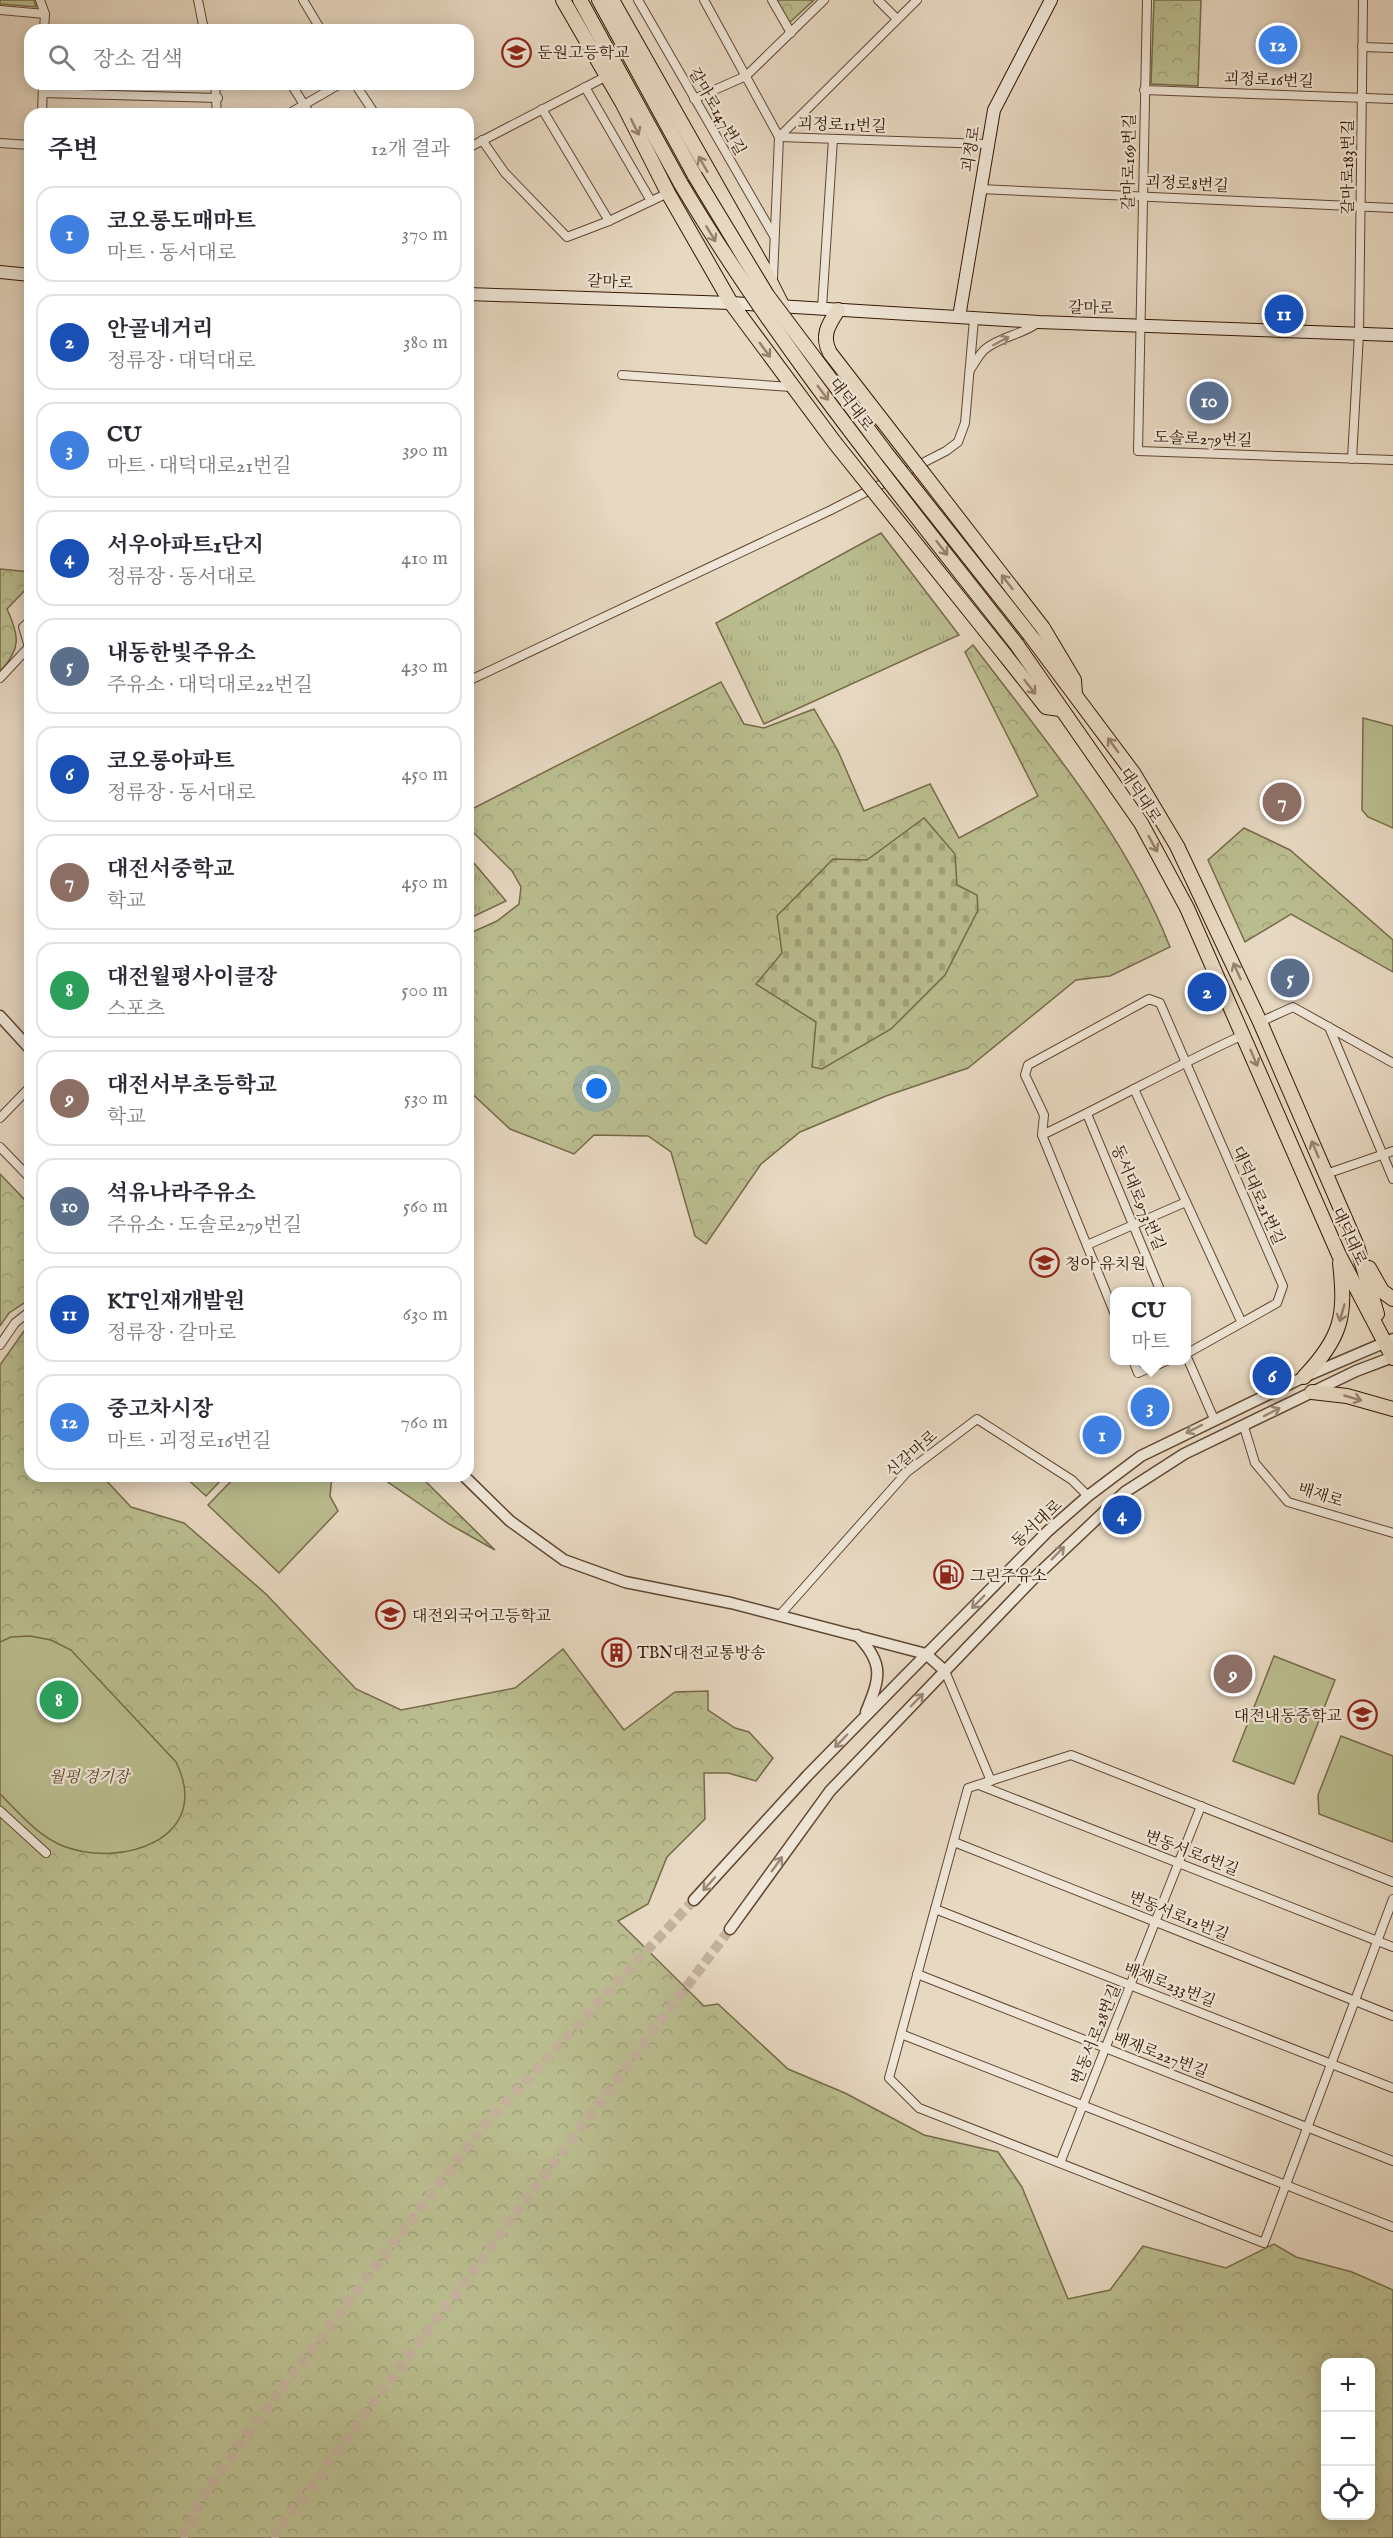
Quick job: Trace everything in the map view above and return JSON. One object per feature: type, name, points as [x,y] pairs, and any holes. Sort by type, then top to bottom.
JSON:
[{"type":"main road","points":[[563,0],[607,76],[668,194],[730,303],[791,387],[1046,707],[1060,710]]},
{"type":"main road","name":"대덕대로","points":[[580,0],[681,184],[755,303],[876,464],[1017,645],[1060,710],[1094,753],[1141,823],[1186,908],[1339,1255],[1389,1341]]},
{"type":"main road","name":"대덕대로","points":[[599,0],[695,176],[767,295],[886,453],[1109,738],[1158,811],[1204,899],[1260,1022],[1357,1246],[1389,1341]]},
{"type":"main road","points":[[612,0],[763,267],[783,307]]},
{"type":"main road","name":"괴정로","points":[[959,316],[994,110],[1051,0]]},
{"type":"main road","points":[[0,272],[24,274]]},
{"type":"main road","name":"갈마로","points":[[474,294],[730,303],[1039,322],[1393,335]]},
{"type":"main road","points":[[838,310],[826,331],[824,342],[830,353],[1042,628],[1074,680],[1076,696]]},
{"type":"main road","points":[[1357,1246],[1382,1291],[1393,1299]]},
{"type":"main road","points":[[1304,1377],[1326,1354],[1345,1303],[1339,1255]]},
{"type":"main road","points":[[1389,1341],[1393,1358]]},
{"type":"main road","points":[[1312,1392],[1347,1395],[1393,1409]]},
{"type":"street","points":[[40,0],[45,14],[44,24]]},
{"type":"street","points":[[198,0],[203,24]]},
{"type":"street","points":[[303,0],[317,24]]},
{"type":"street","name":"갈마로147번길","points":[[638,0],[774,236]]},
{"type":"street","name":"괴정로11번길","points":[[704,0],[779,137],[987,144]]},
{"type":"street","points":[[772,0],[791,33]]},
{"type":"street","points":[[694,99],[746,76],[824,0]]},
{"type":"street","points":[[878,0],[897,20]]},
{"type":"street","points":[[773,278],[779,137],[917,0]]},
{"type":"street","name":"갈마로169번길","points":[[1141,325],[1147,0]]},
{"type":"street","name":"갈마로183번길","points":[[1359,334],[1363,0]]},
{"type":"street","points":[[0,10],[45,14]]},
{"type":"street","points":[[1362,47],[1393,48]]},
{"type":"street","points":[[474,145],[607,76]]},
{"type":"street","points":[[585,87],[651,201]]},
{"type":"street","points":[[42,108],[43,90]]},
{"type":"street","points":[[78,90],[218,98]]},
{"type":"street","points":[[216,90],[217,108]]},
{"type":"street","points":[[295,90],[307,108]]},
{"type":"street","points":[[300,108],[330,90]]},
{"type":"street","points":[[359,90],[371,108]]},
{"type":"street","name":"괴정로16번길","points":[[1144,90],[1393,99]]},
{"type":"street","points":[[542,109],[609,221]]},
{"type":"street","points":[[822,308],[833,139]]},
{"type":"street","points":[[482,140],[505,174],[567,237],[668,194]]},
{"type":"street","points":[[0,143],[24,145]]},
{"type":"street","name":"괴정로8번길","points":[[980,189],[1393,208]]},
{"type":"street","points":[[474,678],[931,461],[958,442],[965,423],[974,319]]},
{"type":"street","points":[[970,370],[985,350],[1009,337],[1026,332],[1039,322]]},
{"type":"street","name":"도솔로279번길","points":[[1141,325],[1138,451],[1393,460]]},
{"type":"street","points":[[1352,459],[1359,334]]},
{"type":"street","points":[[622,375],[791,387]]},
{"type":"street","points":[[0,678],[24,654]]},
{"type":"street","name":"대덕대로21번길","points":[[1042,1135],[1044,1115],[1025,1075],[1028,1065],[1149,999],[1160,1003],[1183,1062],[1283,1286],[1277,1303],[1191,1351]]},
{"type":"street","points":[[1260,1022],[1293,1007],[1393,1063]]},
{"type":"street","points":[[0,1016],[24,1042]]},
{"type":"street","points":[[1329,1027],[1393,1179]]},
{"type":"street","points":[[1110,1302],[1042,1135],[1087,1114],[1183,1062],[1243,1035]]},
{"type":"street","points":[[1134,1089],[1241,1322]]},
{"type":"street","points":[[0,1118],[24,1093]]},
{"type":"street","name":"동서대로973번길","points":[[1087,1114],[1135,1224],[1159,1287]]},
{"type":"street","points":[[0,1147],[24,1172]]},
{"type":"street","points":[[1326,1174],[1393,1151]]},
{"type":"street","points":[[1087,1245],[1186,1202]]},
{"type":"street","points":[[0,1345],[15,1323],[24,1316]]},
{"type":"street","name":"동서대로","points":[[694,1900],[926,1654],[1048,1531],[1088,1496],[1142,1455],[1304,1377],[1389,1341]]},
{"type":"street","points":[[730,1929],[830,1791],[1075,1536],[1125,1492],[1184,1454],[1244,1427],[1312,1392],[1393,1358]]},
{"type":"street","points":[[1136,1365],[1138,1373],[1157,1365]]},
{"type":"street","points":[[1191,1365],[1214,1419]]},
{"type":"street","name":"신갈마로","points":[[779,1616],[907,1472],[977,1419],[1071,1480],[1088,1496]]},
{"type":"street","name":"배재로","points":[[1244,1427],[1255,1463],[1288,1502],[1393,1533]]},
{"type":"street","points":[[470,1482],[510,1521],[564,1560],[625,1582],[779,1616],[926,1654],[945,1671],[991,1780]]},
{"type":"street","points":[[857,1635],[870,1649],[879,1671],[877,1686],[862,1720]]},
{"type":"street","points":[[1393,1882],[1071,1755],[969,1788],[889,2078],[919,2108],[1264,2243],[1393,1899]]},
{"type":"street","name":"변동서로6번길","points":[[979,1785],[1393,1947]]},
{"type":"street","name":"변동서로28번길","points":[[1060,2163],[1201,1806]]},
{"type":"street","points":[[0,1811],[46,1853]]},
{"type":"street","name":"변동서로12번길","points":[[954,1842],[1393,2016]]},
{"type":"street","name":"배재로233번길","points":[[935,1909],[1393,2088]]},
{"type":"street","name":"배재로227번길","points":[[917,1974],[1393,2161]]},
{"type":"street","name":"변동서로28번길","points":[[901,2034],[1393,2227]]},
{"type":"green space","points":[[0,0],[34,0],[36,7],[0,4]]},
{"type":"green space","points":[[777,0],[814,0],[789,23]]},
{"type":"green space","points":[[1154,0],[1201,0],[1198,86],[1151,84]]},
{"type":"green space","points":[[881,533],[959,635],[764,724],[716,623]]},
{"type":"green space","points":[[0,569],[24,571],[24,591],[7,609],[16,634],[15,649],[0,671]]},
{"type":"green space","points":[[973,645],[1082,790],[1131,866],[1170,947],[1110,976],[1076,980],[968,1068],[886,1096],[800,1132],[761,1164],[706,1244],[695,1236],[671,1152],[648,1136],[594,1135],[574,1154],[510,1129],[474,1096],[474,931],[497,921],[519,904],[521,887],[512,871],[474,833],[474,808],[721,682],[744,724],[764,728],[814,709],[838,751],[864,811],[930,784],[959,838],[1038,796],[965,652]]},
{"type":"green space","points":[[1363,718],[1393,726],[1393,828],[1368,817],[1362,810]]},
{"type":"green space","points":[[924,818],[955,854],[957,885],[977,895],[978,910],[945,975],[891,1029],[822,1069],[812,1067],[816,1022],[756,984],[782,953],[777,916],[833,859],[867,860]]},
{"type":"green space","points":[[1244,828],[1290,850],[1393,940],[1393,972],[1291,914],[1245,942],[1208,860]]},
{"type":"green space","points":[[474,863],[506,901],[474,916]]},
{"type":"green space","points":[[0,1174],[24,1199],[24,1303],[9,1313],[0,1326]]},
{"type":"green space","points":[[24,1331],[24,1482],[108,1482],[131,1507],[184,1523],[266,1594],[356,1689],[401,1710],[515,1688],[563,1649],[624,1730],[675,1692],[708,1691],[708,1710],[735,1728],[749,1732],[773,1758],[756,1781],[728,1773],[704,1773],[705,1819],[667,1857],[648,1904],[618,1921],[704,2006],[718,2004],[788,2069],[845,2093],[924,2135],[998,2152],[1022,2187],[1068,2299],[1110,2290],[1143,2246],[1226,2268],[1274,2244],[1296,2257],[1352,2272],[1393,2290],[1393,2538],[0,2538],[0,1365]]},
{"type":"green space","points":[[191,1482],[219,1482],[206,1496]]},
{"type":"green space","points":[[230,1482],[331,1482],[330,1496],[338,1511],[279,1573],[208,1505]]},
{"type":"green space","points":[[388,1482],[426,1482],[495,1550],[449,1524]]},
{"type":"green space","name":"월평 경기장","points":[[30,1636],[51,1640],[71,1650],[176,1762],[184,1788],[183,1810],[173,1828],[156,1841],[135,1850],[111,1853],[86,1852],[63,1846],[37,1830],[0,1794],[0,1642],[11,1637]]},
{"type":"green space","points":[[1274,1656],[1335,1680],[1294,1784],[1233,1761]]},
{"type":"green space","points":[[1341,1736],[1393,1756],[1393,1842],[1319,1814],[1318,1795]]},
{"type":"tunnel","points":[[182,2538],[210,2486],[482,2128],[694,1900]]},
{"type":"tunnel","points":[[272,2538],[730,1929]]},
{"type":"place","name":"중고차시장","points":[[1278,45]]},
{"type":"place","name":"둔원고등학교","points":[[516,52]]},
{"type":"place","name":"KT인재개발원","points":[[1284,314]]},
{"type":"place","name":"석유나라주유소","points":[[1209,401]]},
{"type":"place","name":"대전서중학교","points":[[1282,802]]},
{"type":"place","name":"내동한빛주유소","points":[[1290,978]]},
{"type":"place","name":"안골네거리","points":[[1207,992]]},
{"type":"place","name":"청아 유치원","points":[[1044,1263]]},
{"type":"place","name":"코오롱아파트","points":[[1272,1376]]},
{"type":"place","name":"CU","points":[[1150,1407]]},
{"type":"place","name":"코오롱도매마트","points":[[1102,1435]]},
{"type":"place","name":"서우아파트1단지","points":[[1122,1515]]},
{"type":"place","name":"그린주유소","points":[[949,1575]]},
{"type":"place","name":"대전외국어고등학교","points":[[391,1615]]},
{"type":"place","name":"TBN대전교통방송","points":[[616,1652]]},
{"type":"place","name":"대전서부초등학교","points":[[1233,1674]]},
{"type":"place","name":"대전월평사이클장","points":[[59,1700]]},
{"type":"place","name":"대전내동중학교","points":[[1363,1715]]}]
